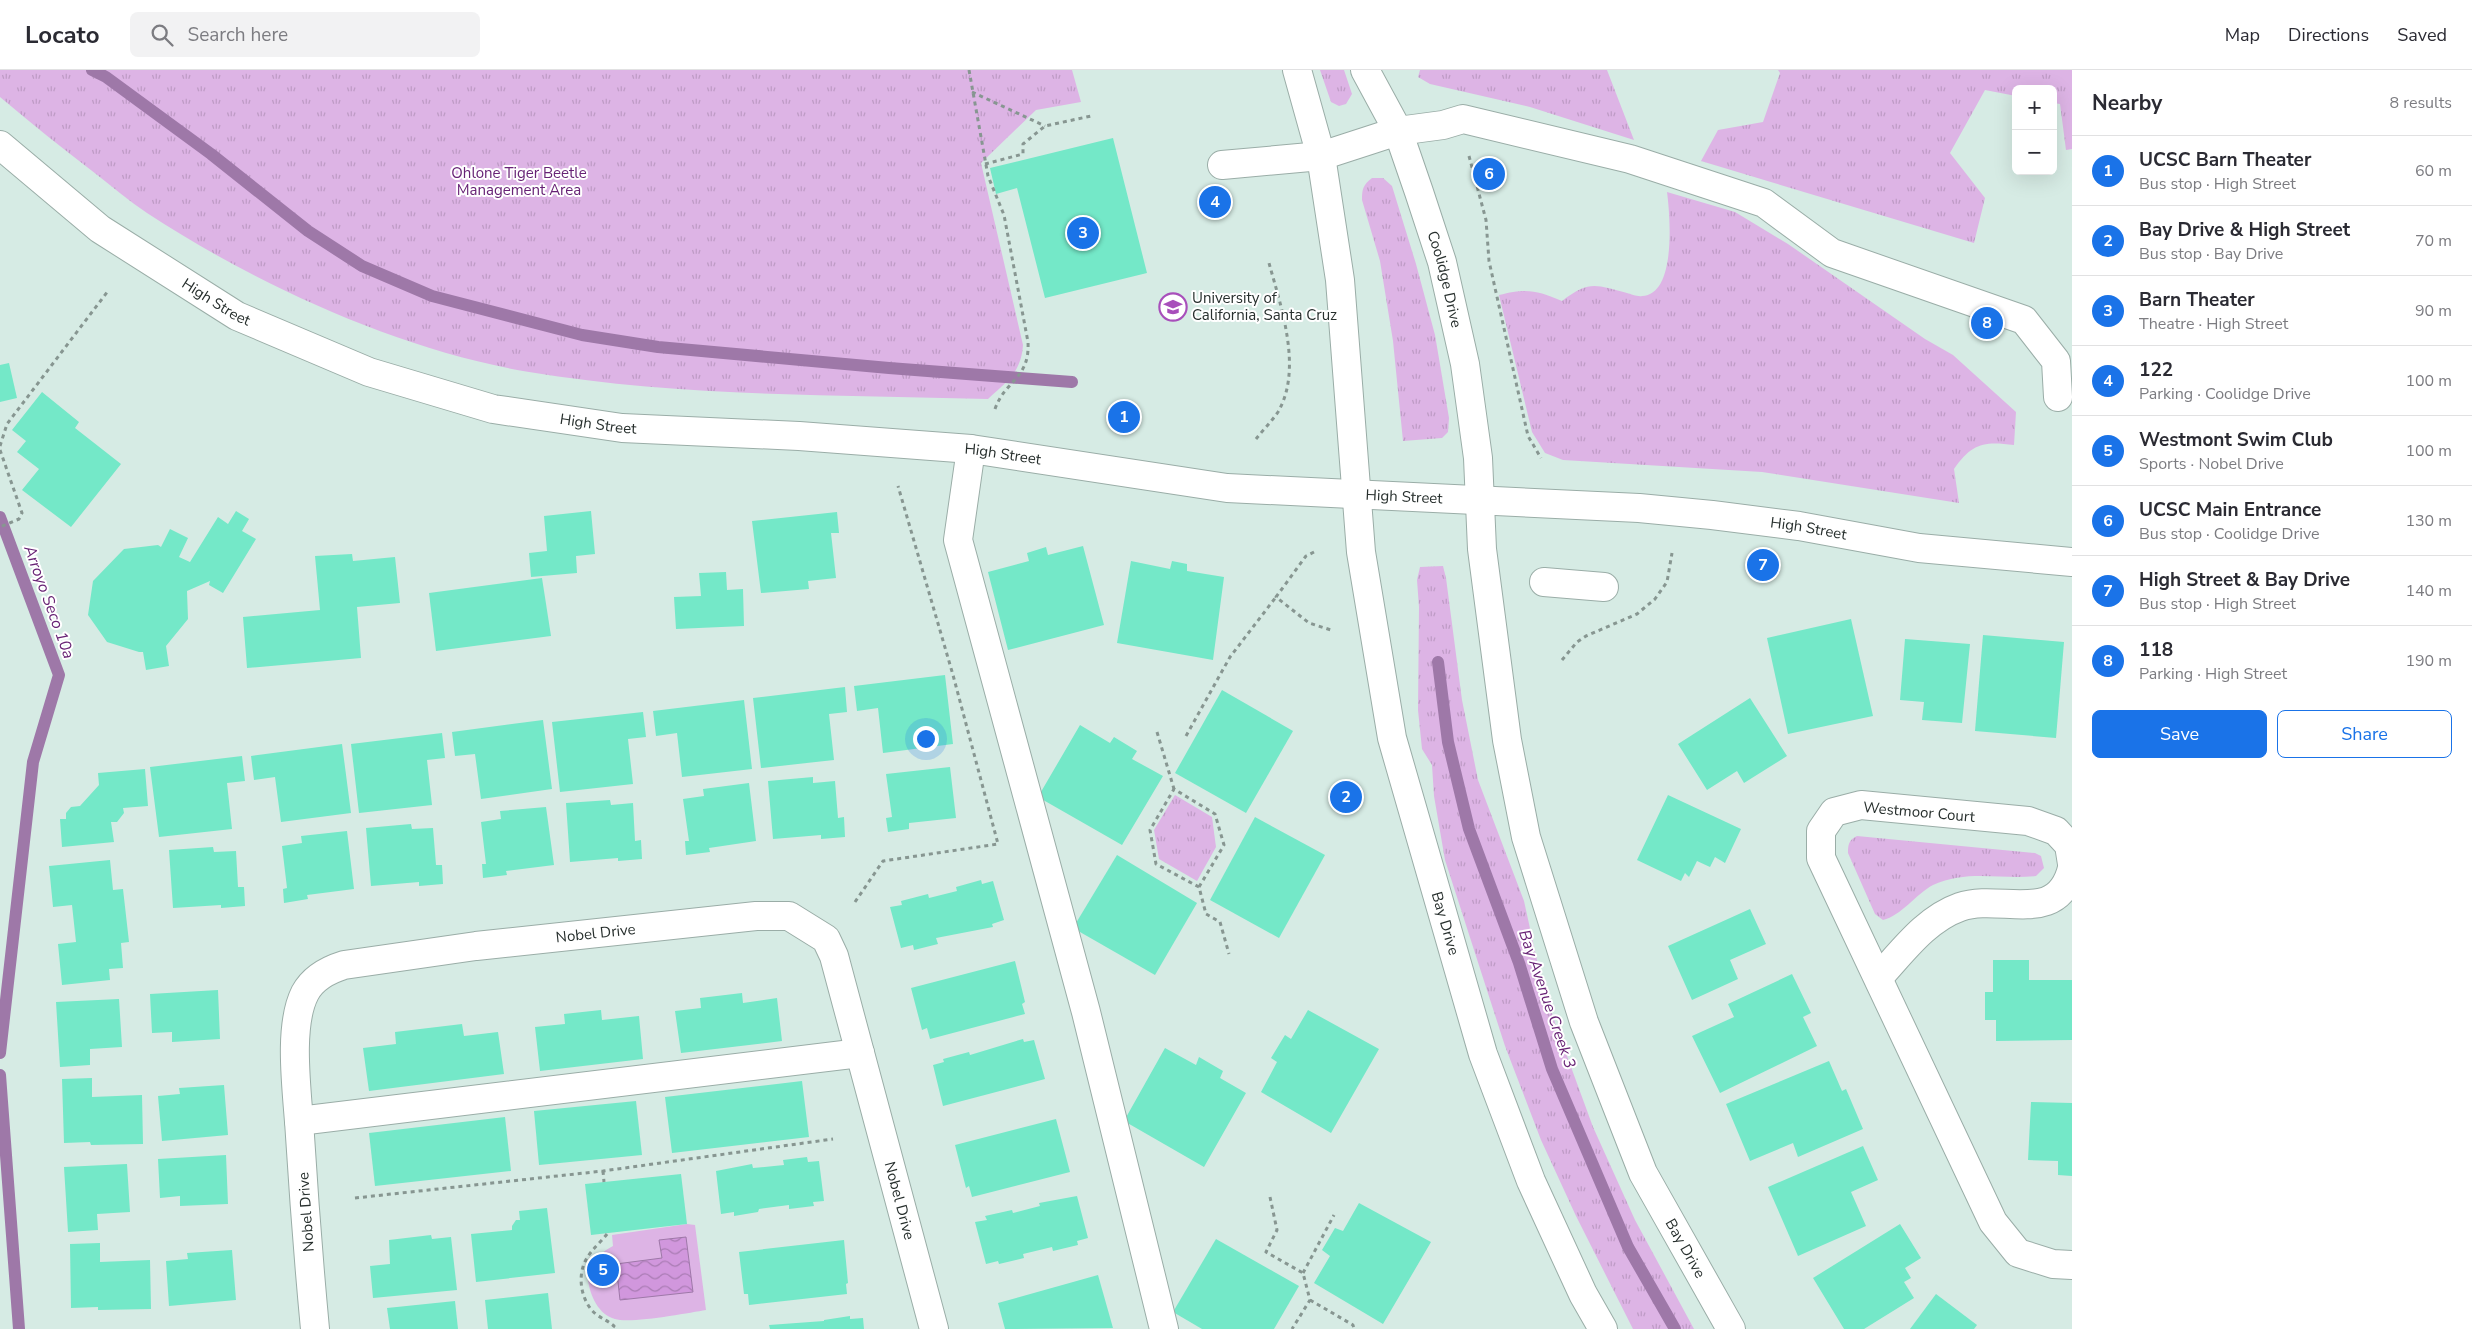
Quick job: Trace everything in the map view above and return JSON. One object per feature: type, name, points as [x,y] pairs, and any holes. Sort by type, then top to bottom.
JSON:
[{"type":"main road","points":[[1297,70],[1320,156],[1340,280],[1356,496]]},
{"type":"main road","name":"Coolidge Drive","points":[[1366,70],[1398,131],[1442,262],[1465,364],[1478,458],[1481,501]]},
{"type":"main road","points":[[1222,165],[1320,156],[1398,131],[1443,125],[1463,119],[1630,159],[1764,203],[1832,253],[2024,320],[2056,361],[2058,397]]},
{"type":"main road","name":"High Street","points":[[0,145],[100,229],[237,316],[383,376],[494,409],[622,428],[799,436],[970,449],[1084,464],[1227,488],[1356,496],[1639,508],[1712,515],[1799,526],[1919,548],[2072,562]]},
{"type":"main road","points":[[970,449],[958,540],[1083,1002],[1164,1329]]},
{"type":"main road","name":"Bay Drive","points":[[1356,496],[1361,552],[1392,738],[1483,1054],[1531,1181],[1583,1294],[1603,1329]]},
{"type":"main road","name":"Bay Drive","points":[[1481,501],[1482,549],[1507,740],[1526,837],[1584,1022],[1643,1173],[1731,1329]]},
{"type":"main road","points":[[1544,582],[1604,587]]},
{"type":"main road","name":"Westmoor Court","points":[[2072,864],[2069,845],[2056,831],[2028,821],[1861,805],[1834,812],[1821,831],[1821,858],[1879,977],[1993,1222],[2018,1253],[2053,1264],[2072,1265]]},
{"type":"main road","points":[[1879,977],[1924,928],[1961,907],[1997,904],[2037,904],[2044,902],[2057,896],[2068,884],[2072,868]]},
{"type":"main road","name":"Nobel Drive","points":[[315,1329],[299,1121],[295,1029],[305,992],[314,980],[328,970],[344,965],[476,946],[756,916],[789,916],[826,939],[841,979],[934,1329]]},
{"type":"main road","points":[[299,1121],[860,1053]]},
{"type":"path","points":[[969,70],[988,176],[1004,215],[1028,342],[1029,356],[1026,365],[998,400],[994,409]]},
{"type":"path","points":[[972,92],[1045,126]]},
{"type":"path","points":[[986,164],[1023,154],[1023,144],[1045,126],[1091,116]]},
{"type":"path","points":[[1469,156],[1486,220],[1489,261],[1528,436],[1541,458]]},
{"type":"path","points":[[1256,439],[1278,411],[1286,388],[1290,354],[1284,317],[1269,263]]},
{"type":"path","points":[[0,527],[19,520],[22,514],[0,448],[7,424],[108,291]]},
{"type":"path","points":[[855,902],[883,861],[998,844],[953,675],[898,486]]},
{"type":"path","points":[[1186,736],[1230,657],[1306,556],[1314,552]]},
{"type":"path","points":[[1276,597],[1309,623],[1331,630]]},
{"type":"path","points":[[1157,732],[1174,789],[1215,814],[1224,845],[1199,887],[1206,914],[1220,922],[1229,954]]},
{"type":"path","points":[[1174,789],[1150,830],[1156,864],[1199,887]]},
{"type":"path","points":[[355,1198],[603,1170],[833,1139]]},
{"type":"path","points":[[603,1170],[604,1182]]},
{"type":"path","points":[[1270,1197],[1277,1230],[1266,1252],[1304,1273]]},
{"type":"path","points":[[1292,1329],[1310,1300],[1304,1273],[1334,1215]]},
{"type":"path","points":[[607,1234],[587,1256],[583,1266],[582,1284],[587,1302],[598,1316],[614,1326],[612,1329]]},
{"type":"path","points":[[1310,1300],[1353,1326],[1354,1329]]},
{"type":"green space","name":"Ohlone Tiger Beetle Management Area","points":[[0,70],[1072,70],[1081,102],[1036,110],[981,163],[1023,345],[1022,355],[1012,376],[988,399],[816,395],[643,386],[529,372],[479,362],[380,331],[282,289],[190,240],[147,213],[59,146],[0,97]]},
{"type":"green space","points":[[1320,70],[1344,70],[1352,94],[1346,104],[1339,106],[1331,102]]},
{"type":"green space","points":[[1420,70],[1607,70],[1634,140],[1530,107],[1430,84],[1418,77]]},
{"type":"green space","points":[[1778,70],[2072,70],[2072,149],[2066,150],[2060,104],[2057,104],[2057,85],[2012,85],[2012,95],[1985,90],[1950,153],[1985,198],[1974,243],[1701,161],[1718,130],[1763,122],[1780,73]]},
{"type":"green space","points":[[1372,178],[1383,178],[1392,186],[1416,264],[1435,335],[1449,418],[1448,432],[1442,438],[1403,441],[1393,341],[1380,261],[1362,200],[1364,188]]},
{"type":"green space","points":[[1667,192],[1735,212],[1788,244],[1925,339],[1953,355],[2016,412],[2014,445],[1987,444],[1973,449],[1961,460],[1954,469],[1959,503],[1762,472],[1563,460],[1545,453],[1532,432],[1499,295],[1517,291],[1531,291],[1562,301],[1579,290],[1593,286],[1639,296],[1653,292],[1661,282],[1669,252],[1670,234]]},
{"type":"green space","points":[[1443,566],[1462,700],[1478,780],[1524,901],[1540,974],[1556,1026],[1593,1127],[1635,1220],[1694,1329],[1633,1329],[1576,1216],[1541,1140],[1505,1046],[1445,860],[1434,796],[1432,765],[1422,749],[1418,710],[1419,607],[1417,580],[1420,567]]},
{"type":"green space","points":[[1175,795],[1212,817],[1216,847],[1197,881],[1159,859],[1154,830]]},
{"type":"green space","points":[[1857,836],[2035,853],[2041,856],[2044,868],[2036,876],[1972,876],[1946,880],[1933,885],[1902,910],[1883,920],[1875,914],[1848,853],[1848,847],[1852,839]]},
{"type":"green space","points":[[687,1224],[695,1225],[706,1310],[659,1318],[633,1320],[615,1319],[604,1313],[593,1298],[588,1274],[595,1260],[613,1246],[612,1235]]},
{"type":"water","points":[[686,1237],[693,1292],[620,1300],[616,1264],[662,1258],[659,1240]]},
{"type":"building","points":[[1113,138],[1147,273],[1045,298],[1017,188],[996,194],[990,168]]},
{"type":"building","points":[[1492,162],[1497,180],[1483,186],[1478,166]]},
{"type":"building","points":[[9,363],[17,398],[0,402],[0,365]]},
{"type":"building","points":[[42,392],[79,422],[75,428],[121,464],[71,527],[22,490],[39,469],[17,452],[26,441],[12,430]]},
{"type":"building","points":[[236,511],[249,519],[242,531],[256,539],[223,593],[209,585],[210,581],[187,591],[188,619],[166,646],[169,666],[146,670],[143,652],[107,642],[88,615],[93,581],[124,549],[158,545],[161,547],[170,529],[188,538],[179,557],[190,562],[218,517],[228,524]]},
{"type":"building","points":[[591,511],[595,554],[576,556],[577,573],[531,577],[529,553],[547,551],[544,516]]},
{"type":"building","points":[[837,512],[839,533],[831,533],[836,578],[808,581],[809,589],[761,593],[752,521]]},
{"type":"building","points":[[1083,546],[1104,625],[1008,650],[988,572],[1029,561],[1027,553],[1046,547],[1048,555]]},
{"type":"building","points":[[352,554],[353,561],[395,557],[400,603],[357,607],[361,658],[247,668],[243,617],[320,610],[315,556]]},
{"type":"building","points":[[1131,561],[1170,569],[1172,561],[1187,564],[1187,571],[1224,577],[1213,660],[1117,643]]},
{"type":"building","points":[[726,572],[727,590],[743,589],[744,626],[676,629],[674,597],[701,596],[699,573]]},
{"type":"building","points":[[542,578],[551,636],[436,651],[429,593]]},
{"type":"building","points":[[1851,619],[1873,716],[1788,734],[1767,638]]},
{"type":"building","points":[[1983,635],[2064,642],[2056,738],[1975,731]]},
{"type":"building","points":[[1905,639],[1970,644],[1962,723],[1922,720],[1924,702],[1900,700]]},
{"type":"building","points":[[945,675],[953,744],[883,753],[878,708],[857,711],[854,686]]},
{"type":"building","points":[[845,687],[847,712],[829,714],[834,760],[761,768],[753,698]]},
{"type":"building","points":[[1222,690],[1293,731],[1246,813],[1175,773]]},
{"type":"building","points":[[1750,698],[1787,756],[1744,783],[1737,771],[1707,790],[1678,744]]},
{"type":"building","points":[[744,700],[752,769],[682,777],[677,733],[656,736],[653,711]]},
{"type":"building","points":[[643,712],[646,737],[628,739],[633,784],[560,792],[552,722]]},
{"type":"building","points":[[543,720],[552,789],[481,799],[475,754],[455,756],[452,732]]},
{"type":"building","points":[[1080,725],[1110,743],[1114,737],[1137,751],[1132,759],[1163,776],[1122,845],[1038,797]]},
{"type":"building","points":[[442,733],[445,758],[427,760],[432,805],[359,813],[351,744]]},
{"type":"building","points":[[342,744],[351,813],[281,822],[275,777],[254,780],[251,756]]},
{"type":"building","points":[[242,756],[245,781],[227,783],[232,829],[159,837],[150,767]]},
{"type":"building","points":[[950,767],[956,818],[909,823],[909,829],[888,832],[886,818],[892,817],[886,774]]},
{"type":"building","points":[[145,769],[148,806],[123,808],[124,813],[117,822],[111,822],[114,842],[62,847],[60,819],[66,819],[66,813],[71,807],[80,806],[99,785],[98,773]]},
{"type":"building","points":[[813,777],[813,783],[835,781],[838,818],[844,817],[845,837],[821,839],[821,835],[773,839],[768,781]]},
{"type":"building","points":[[749,783],[756,841],[709,848],[710,852],[686,855],[685,841],[689,841],[683,799],[704,796],[703,789]]},
{"type":"building","points":[[1668,795],[1741,829],[1725,863],[1715,857],[1710,867],[1697,861],[1689,877],[1685,873],[1681,881],[1637,860]]},
{"type":"building","points":[[610,800],[611,805],[633,803],[635,841],[641,840],[642,859],[618,861],[618,858],[570,862],[566,803]]},
{"type":"building","points":[[546,807],[554,865],[506,871],[507,875],[483,878],[482,864],[486,864],[481,822],[501,819],[500,811]]},
{"type":"building","points":[[1255,817],[1325,855],[1279,938],[1210,900]]},
{"type":"building","points":[[411,824],[412,829],[433,828],[436,865],[442,865],[443,884],[419,886],[419,882],[371,886],[366,828]]},
{"type":"building","points":[[347,831],[354,889],[307,895],[308,899],[284,903],[283,889],[287,888],[282,846],[302,843],[301,836]]},
{"type":"building","points":[[213,847],[214,852],[236,851],[238,887],[244,887],[245,906],[221,908],[221,905],[173,908],[169,850]]},
{"type":"building","points":[[1117,855],[1197,903],[1155,975],[1073,928]]},
{"type":"building","points":[[110,860],[113,890],[123,889],[129,942],[121,943],[123,968],[109,969],[110,980],[62,985],[58,944],[76,942],[72,905],[53,907],[49,866]]},
{"type":"building","points":[[981,880],[982,884],[993,881],[1004,920],[992,924],[993,927],[936,938],[938,944],[914,950],[913,945],[901,948],[890,907],[902,905],[901,901],[928,894],[929,898],[957,891],[956,887]]},
{"type":"building","points":[[1750,909],[1766,944],[1730,960],[1738,979],[1692,1000],[1668,946]]},
{"type":"building","points":[[1993,960],[2029,960],[2029,980],[2072,980],[2072,1040],[1996,1041],[1996,1020],[1985,1020],[1985,992],[1993,992]]},
{"type":"building","points":[[1015,961],[1025,1002],[1022,1004],[1025,1014],[930,1039],[927,1028],[922,1030],[911,988]]},
{"type":"building","points":[[1792,974],[1811,1013],[1803,1017],[1817,1046],[1720,1093],[1692,1036],[1734,1017],[1728,1004]]},
{"type":"building","points":[[218,990],[220,1039],[172,1042],[172,1032],[152,1033],[150,994]]},
{"type":"building","points":[[742,993],[743,1003],[777,998],[782,1041],[681,1053],[675,1011],[701,1008],[700,998]]},
{"type":"building","points":[[119,999],[122,1047],[90,1049],[90,1065],[60,1067],[56,1002]]},
{"type":"building","points":[[601,1010],[602,1020],[639,1016],[643,1059],[540,1071],[535,1027],[565,1024],[564,1014]]},
{"type":"building","points":[[1308,1010],[1379,1049],[1331,1133],[1261,1092],[1277,1062],[1271,1058],[1285,1035],[1291,1039]]},
{"type":"building","points":[[462,1024],[464,1036],[498,1032],[504,1074],[369,1091],[363,1048],[396,1044],[395,1032]]},
{"type":"building","points":[[1023,1039],[1024,1042],[1034,1040],[1045,1079],[943,1106],[933,1065],[944,1062],[943,1059],[969,1052],[970,1055]]},
{"type":"building","points":[[1165,1048],[1196,1065],[1199,1057],[1223,1071],[1220,1078],[1246,1093],[1204,1167],[1124,1121]]},
{"type":"building","points":[[1829,1061],[1842,1091],[1846,1089],[1863,1129],[1798,1157],[1793,1143],[1750,1161],[1726,1104]]},
{"type":"building","points":[[92,1078],[92,1097],[142,1095],[143,1144],[91,1145],[90,1142],[64,1143],[62,1079]]},
{"type":"building","points":[[802,1081],[809,1137],[672,1153],[665,1097]]},
{"type":"building","points":[[224,1085],[228,1135],[162,1141],[158,1096],[180,1094],[179,1088]]},
{"type":"building","points":[[636,1101],[642,1155],[539,1165],[534,1111]]},
{"type":"building","points":[[2031,1102],[2072,1103],[2072,1176],[2058,1175],[2058,1161],[2028,1160]]},
{"type":"building","points":[[505,1117],[511,1171],[375,1186],[369,1133]]},
{"type":"building","points":[[1056,1119],[1070,1172],[972,1197],[969,1186],[966,1188],[955,1145]]},
{"type":"building","points":[[1863,1146],[1878,1180],[1851,1192],[1866,1226],[1798,1256],[1768,1187]]},
{"type":"building","points":[[226,1155],[228,1204],[180,1206],[180,1196],[160,1198],[158,1159]]},
{"type":"building","points":[[807,1157],[808,1162],[819,1161],[824,1201],[813,1202],[814,1206],[789,1209],[789,1205],[759,1209],[758,1212],[734,1216],[734,1212],[721,1214],[716,1171],[752,1164],[753,1168],[784,1165],[783,1160]]},
{"type":"building","points":[[127,1164],[130,1212],[97,1214],[98,1230],[68,1232],[64,1167]]},
{"type":"building","points":[[681,1174],[687,1224],[591,1235],[585,1184]]},
{"type":"building","points":[[1077,1196],[1088,1238],[1077,1241],[1078,1245],[1053,1251],[1052,1247],[1023,1254],[1024,1258],[999,1264],[998,1261],[986,1264],[975,1222],[987,1220],[985,1216],[1012,1210],[1013,1213],[1040,1206],[1039,1203]]},
{"type":"building","points":[[1359,1203],[1431,1242],[1383,1324],[1314,1283],[1330,1256],[1322,1250],[1335,1228],[1343,1231]]},
{"type":"building","points":[[547,1208],[555,1273],[476,1282],[471,1234],[512,1230],[516,1220],[520,1220],[519,1211]]},
{"type":"building","points":[[1900,1224],[1921,1258],[1905,1268],[1911,1278],[1904,1282],[1914,1298],[1864,1329],[1844,1329],[1813,1278]]},
{"type":"building","points":[[431,1235],[432,1239],[451,1237],[457,1290],[373,1298],[370,1266],[390,1264],[389,1240]]},
{"type":"building","points":[[1216,1239],[1299,1286],[1274,1329],[1202,1329],[1173,1312]]},
{"type":"building","points":[[844,1240],[848,1283],[846,1284],[847,1294],[749,1305],[748,1294],[744,1294],[739,1252]]},
{"type":"building","points":[[100,1243],[100,1262],[150,1260],[151,1309],[98,1310],[98,1307],[71,1308],[70,1244]]},
{"type":"building","points":[[232,1250],[236,1300],[169,1306],[166,1261],[188,1259],[187,1253]]},
{"type":"building","points":[[1098,1275],[1113,1328],[1005,1329],[998,1303]]},
{"type":"building","points":[[548,1293],[552,1329],[488,1329],[485,1300]]},
{"type":"building","points":[[1936,1294],[1977,1325],[1974,1329],[1910,1329]]},
{"type":"building","points":[[455,1301],[458,1329],[390,1329],[387,1308]]},
{"type":"building","points":[[850,1316],[850,1319],[863,1318],[864,1329],[770,1329],[769,1325],[824,1321]]},
{"type":"waterway","points":[[92,70],[106,77],[211,154],[308,231],[362,266],[432,296],[582,335],[658,347],[1072,382]]},
{"type":"waterway","name":"Arroyo Seco 10a","points":[[0,517],[59,675],[33,762],[0,1053]]},
{"type":"waterway","name":"Bay Avenue Creek 3","points":[[1438,662],[1448,742],[1469,829],[1519,963],[1552,1069],[1628,1247],[1675,1329]]},
{"type":"waterway","name":"Arroyo Seco 10a","points":[[0,1075],[19,1329]]},
{"type":"place","name":"UCSC Main Entrance","points":[[1489,174]]},
{"type":"place","name":"122","points":[[1215,202]]},
{"type":"place","name":"Barn Theater","points":[[1083,233]]},
{"type":"place","name":"University of California, Santa Cruz","points":[[1173,307]]},
{"type":"place","name":"118","points":[[1987,323]]},
{"type":"place","name":"UCSC Barn Theater","points":[[1124,417]]},
{"type":"place","name":"High Street & Bay Drive","points":[[1763,565]]},
{"type":"place","name":"Bay Drive & High Street","points":[[1346,797]]},
{"type":"place","name":"Westmont Swim Club","points":[[603,1270]]}]
